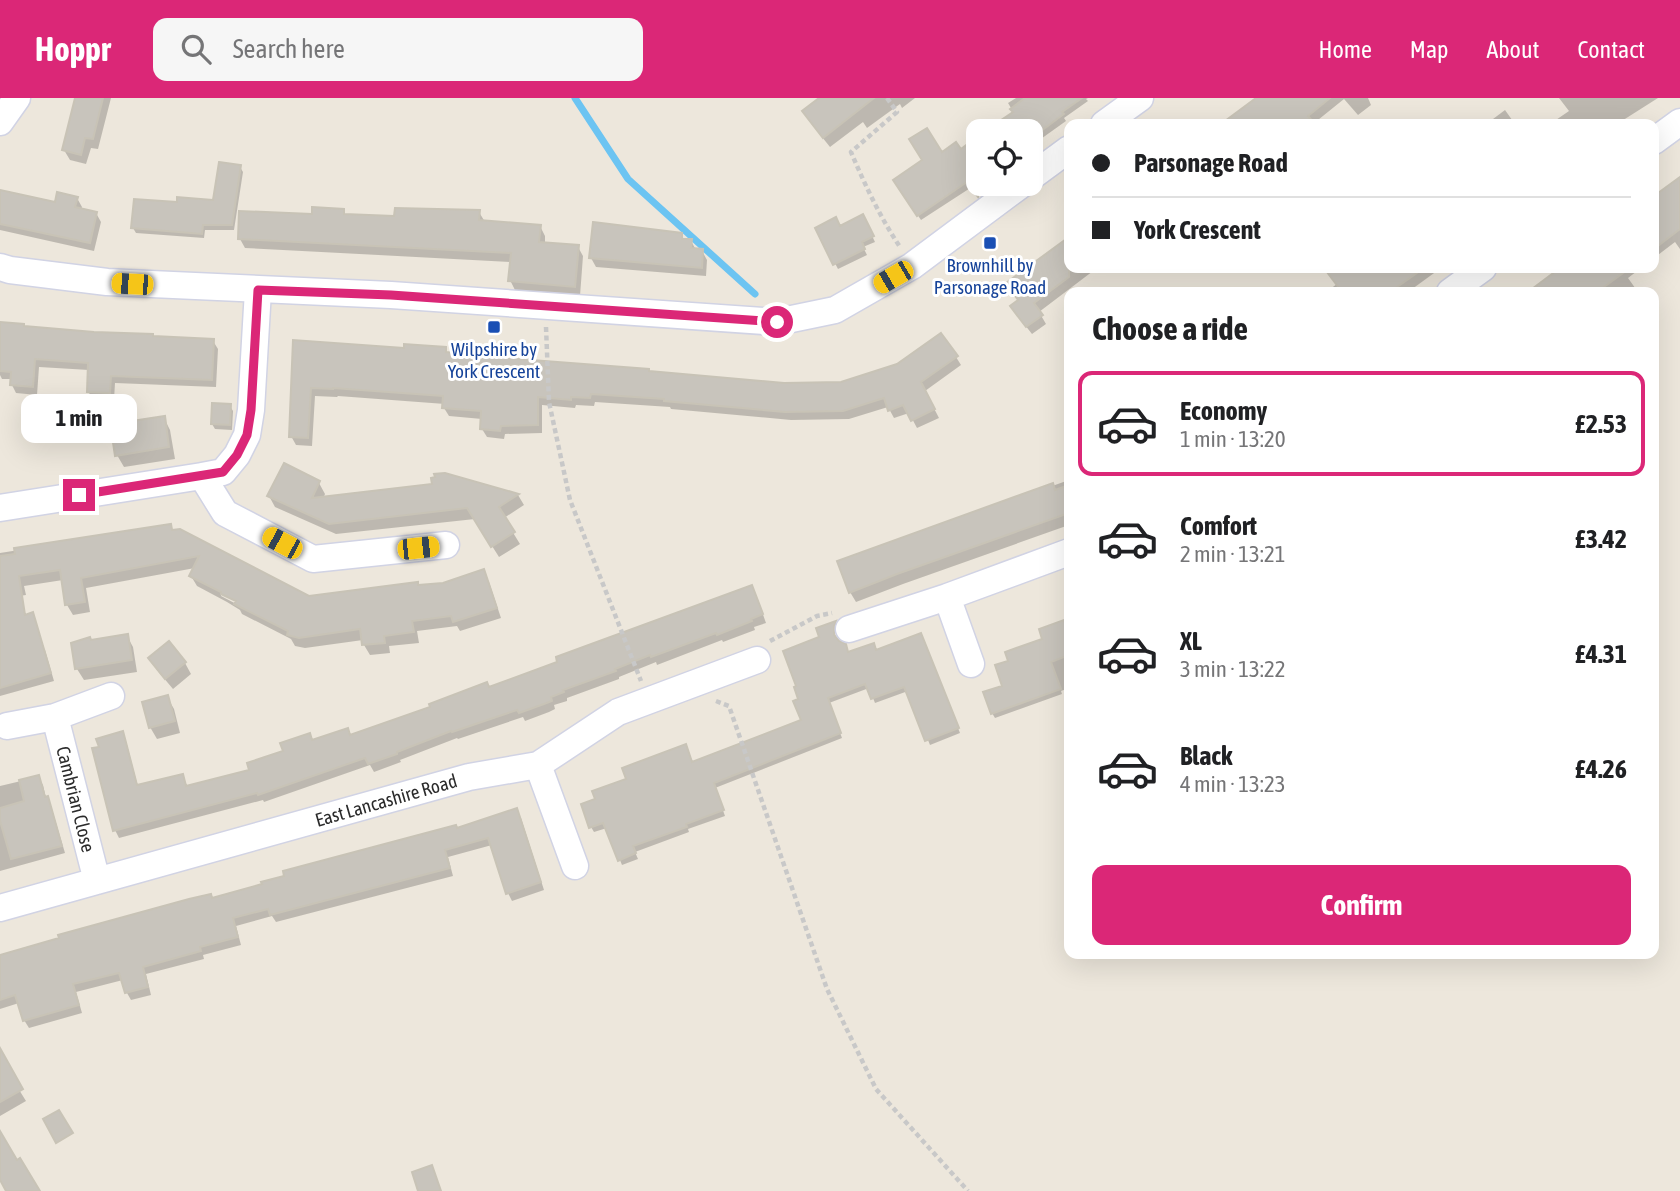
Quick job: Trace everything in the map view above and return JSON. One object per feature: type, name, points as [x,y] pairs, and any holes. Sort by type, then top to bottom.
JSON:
[{"type":"street","points":[[0,122],[17,98]]},
{"type":"street","points":[[1111,119],[1140,98]]},
{"type":"street","points":[[1659,137],[1680,122]]},
{"type":"street","points":[[1043,168],[1064,153]]},
{"type":"street","points":[[0,267],[107,282],[391,295],[777,322],[835,310],[912,265],[1006,196]]},
{"type":"street","points":[[1457,287],[1476,273]]},
{"type":"street","points":[[0,508],[223,472],[237,455],[247,435],[258,290]]},
{"type":"street","points":[[202,476],[225,513],[313,559],[446,545]]},
{"type":"street","points":[[849,629],[947,597],[1064,554]]},
{"type":"street","points":[[947,597],[971,664]]},
{"type":"street","name":"East Lancashire Road","points":[[0,908],[469,777],[538,765],[618,712],[757,660]]},
{"type":"street","points":[[8,726],[55,717],[111,696]]},
{"type":"street","name":"Cambrian Close","points":[[55,717],[97,881]]},
{"type":"street","points":[[538,765],[575,866]]},
{"type":"path","points":[[887,98],[897,111],[850,152],[887,228],[912,265]]},
{"type":"path","points":[[545,306],[549,402],[570,500],[644,688]]},
{"type":"path","points":[[757,660],[762,645],[817,616],[838,612],[845,618],[849,629]]},
{"type":"path","points":[[685,687],[729,706],[827,989],[876,1089],[968,1191]]},
{"type":"building","points":[[75,98],[103,98],[93,139],[85,138],[81,155],[62,150]]},
{"type":"building","points":[[819,98],[874,98],[823,138],[802,111]]},
{"type":"building","points":[[1025,98],[1082,98],[1043,130],[1043,119],[1003,119],[1013,112],[1010,109]]},
{"type":"building","points":[[1256,98],[1330,98],[1308,116],[1311,119],[1228,119]]},
{"type":"building","points":[[927,128],[942,152],[956,142],[961,149],[966,145],[966,183],[917,216],[893,180],[922,160],[909,139]]},
{"type":"building","points":[[219,162],[241,165],[232,225],[203,225],[202,234],[131,228],[134,199],[177,202],[177,197],[213,200]]},
{"type":"building","points":[[1680,177],[1680,229],[1659,245],[1659,192]]},
{"type":"building","points":[[0,190],[55,202],[57,192],[78,197],[75,207],[97,212],[90,243],[0,224]]},
{"type":"building","points":[[312,207],[344,209],[344,214],[394,216],[395,208],[480,210],[479,220],[541,225],[539,242],[579,245],[575,287],[508,281],[511,253],[238,239],[239,211],[312,214]]},
{"type":"building","points":[[863,214],[874,236],[862,242],[865,249],[833,265],[815,228],[836,217],[840,226]]},
{"type":"building","points":[[593,222],[682,233],[682,239],[692,239],[691,248],[703,249],[702,268],[589,258]]},
{"type":"building","points":[[1064,241],[1064,273],[1069,273],[1069,277],[1034,303],[1043,315],[1026,327],[1010,306],[1018,300],[1006,283]]},
{"type":"building","points":[[1328,273],[1417,273],[1397,287],[1338,287]]},
{"type":"building","points":[[1553,273],[1623,273],[1604,287],[1535,287]]},
{"type":"building","points":[[0,322],[94,332],[214,339],[212,380],[111,376],[110,393],[87,392],[88,363],[35,359],[33,387],[10,385],[11,372],[0,371]]},
{"type":"building","points":[[941,333],[958,356],[921,382],[935,409],[911,421],[903,405],[888,411],[884,398],[843,411],[785,412],[591,394],[590,398],[571,397],[571,400],[538,397],[538,425],[501,426],[500,431],[480,429],[481,411],[442,408],[443,396],[311,388],[308,438],[289,437],[293,340],[404,348],[404,344],[446,347],[446,352],[477,356],[649,369],[784,383],[841,382],[897,364]]},
{"type":"building","points":[[212,403],[231,404],[230,425],[211,424]]},
{"type":"building","points":[[131,411],[132,421],[165,416],[169,447],[115,456],[109,415]]},
{"type":"building","points":[[284,463],[320,481],[312,498],[432,484],[431,478],[435,477],[434,474],[445,473],[519,494],[499,507],[515,532],[491,547],[467,508],[329,524],[267,496]]},
{"type":"building","points":[[1053,483],[1055,490],[1064,487],[1064,515],[849,593],[837,561]]},
{"type":"building","points":[[171,524],[172,530],[180,529],[309,596],[418,582],[418,585],[443,583],[484,569],[497,608],[453,622],[451,616],[412,621],[414,632],[384,636],[385,643],[362,645],[360,629],[299,638],[287,635],[288,631],[234,604],[236,601],[189,576],[199,556],[81,578],[85,602],[65,605],[60,570],[19,576],[25,615],[33,612],[51,673],[0,688],[0,556],[15,554],[14,548]]},
{"type":"building","points":[[752,585],[763,614],[751,619],[752,621],[615,669],[616,671],[563,690],[564,692],[551,697],[552,701],[519,713],[517,710],[451,731],[368,764],[365,758],[258,795],[257,793],[113,831],[92,748],[99,747],[96,739],[123,731],[137,785],[183,774],[186,786],[249,770],[247,763],[283,751],[280,743],[310,733],[312,740],[348,728],[350,735],[430,707],[429,704],[487,682],[489,687],[557,662],[556,657]]},
{"type":"building","points":[[1064,620],[1064,657],[1051,662],[1061,689],[991,714],[983,692],[1002,686],[995,665],[1008,661],[1005,652],[1042,639],[1039,629]]},
{"type":"building","points":[[836,621],[834,635],[846,644],[848,652],[874,643],[876,650],[921,633],[959,728],[925,741],[904,687],[871,699],[865,684],[828,698],[841,733],[714,783],[724,810],[686,824],[687,827],[633,846],[636,853],[618,861],[603,823],[589,828],[581,804],[595,799],[592,791],[626,779],[622,768],[686,744],[692,762],[801,720],[793,701],[798,699],[794,687],[796,686],[783,651],[819,637],[816,628]]},
{"type":"building","points":[[128,634],[132,660],[75,669],[71,643],[90,637],[91,640]]},
{"type":"building","points":[[169,641],[186,662],[165,679],[148,658]]},
{"type":"building","points":[[168,695],[175,721],[149,728],[142,702]]},
{"type":"building","points":[[39,775],[62,846],[11,859],[0,821],[0,808],[24,801],[19,780]]},
{"type":"building","points":[[517,808],[541,882],[506,894],[488,838],[445,850],[450,868],[270,915],[268,909],[233,918],[238,937],[200,947],[201,951],[143,967],[148,987],[125,993],[119,973],[73,984],[79,1005],[23,1021],[15,995],[0,1000],[0,955],[59,938],[58,935],[189,899],[211,894],[212,898],[262,884],[261,882],[284,876],[283,871],[456,825],[457,828]]},
{"type":"building","points":[[0,1048],[23,1089],[0,1102]]},
{"type":"building","points":[[59,1110],[73,1133],[56,1143],[43,1119]]},
{"type":"building","points":[[0,1131],[40,1191],[6,1191],[0,1180]]},
{"type":"building","points":[[432,1165],[441,1191],[418,1191],[412,1172]]},
{"type":"waterway","points":[[575,98],[628,179],[755,294]]},
{"type":"place","name":"Brownhill by Parsonage Road","points":[[990,243]]},
{"type":"place","name":"Wilpshire by York Crescent","points":[[494,327]]},
{"type":"route","points":[[79,495],[223,472],[237,455],[247,435],[258,290],[391,295],[777,322]]}]
